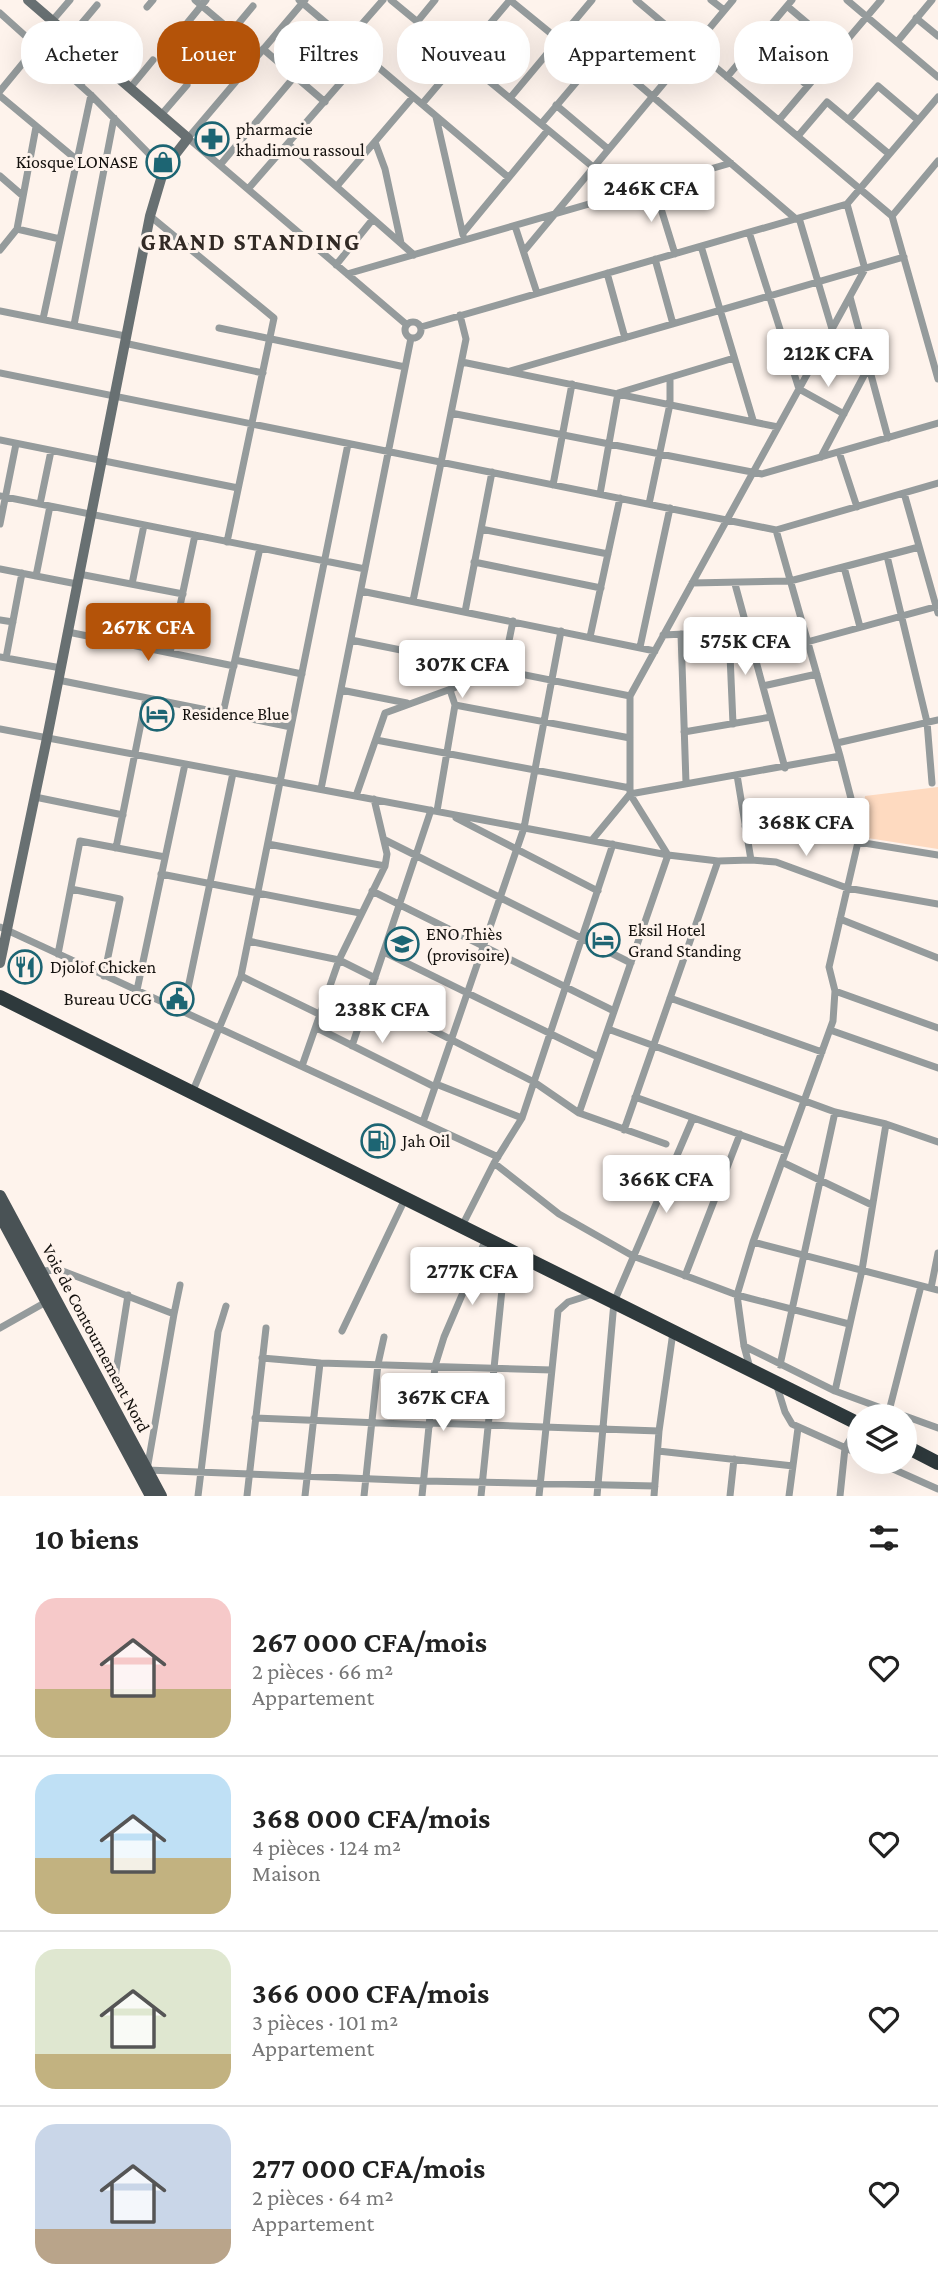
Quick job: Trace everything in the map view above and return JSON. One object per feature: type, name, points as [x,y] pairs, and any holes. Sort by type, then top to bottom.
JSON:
[{"type":"highway","points":[[0,996],[847,1418]]},
{"type":"highway","points":[[0,1004],[93,1044]]},
{"type":"highway","points":[[917,1452],[938,1463]]},
{"type":"main road","name":"Voie de Contournement Nord","points":[[1,1199],[144,1473],[151,1496]]},
{"type":"main road","name":"Voie de Contournement Nord","points":[[0,1216],[144,1473],[161,1496]]},
{"type":"street","points":[[32,1],[52,20],[70,0]]},
{"type":"street","points":[[365,21],[383,0]]},
{"type":"street","points":[[391,0],[416,21]]},
{"type":"street","points":[[418,21],[435,0]]},
{"type":"street","points":[[492,21],[510,0],[544,28]]},
{"type":"street","points":[[574,21],[592,0]]},
{"type":"street","points":[[636,0],[660,21]]},
{"type":"street","points":[[712,0],[724,10]]},
{"type":"street","points":[[715,21],[733,0]]},
{"type":"street","points":[[847,0],[938,77]]},
{"type":"street","points":[[853,34],[881,0]]},
{"type":"street","points":[[897,42],[932,0]]},
{"type":"street","points":[[0,973],[4,929],[35,797],[150,216],[164,169],[302,1],[324,21]]},
{"type":"street","points":[[188,21],[201,2],[221,21]]},
{"type":"street","points":[[727,77],[790,3],[805,21]]},
{"type":"street","points":[[84,21],[97,5]]},
{"type":"street","points":[[240,21],[253,6]]},
{"type":"street","points":[[0,13],[21,32]]},
{"type":"street","points":[[916,18],[938,36]]},
{"type":"street","points":[[261,51],[274,61]]},
{"type":"street","points":[[510,98],[544,58]]},
{"type":"street","points":[[130,88],[153,60]]},
{"type":"street","points":[[21,67],[0,94],[77,160]]},
{"type":"street","points":[[383,71],[508,177]]},
{"type":"street","points":[[720,71],[892,216],[938,376]]},
{"type":"street","points":[[125,84],[407,325]]},
{"type":"street","points":[[220,165],[288,84]]},
{"type":"street","points":[[304,84],[325,102]]},
{"type":"street","points":[[248,189],[340,84]]},
{"type":"street","points":[[422,104],[439,84]]},
{"type":"street","points":[[493,84],[593,167]]},
{"type":"street","points":[[463,237],[544,127],[556,106],[575,84]]},
{"type":"street","points":[[638,84],[798,218],[832,329]]},
{"type":"street","points":[[524,251],[662,84]]},
{"type":"street","points":[[779,120],[808,86],[806,84]]},
{"type":"street","points":[[80,85],[164,169]]},
{"type":"street","points":[[161,115],[187,85]]},
{"type":"street","points":[[848,120],[878,86],[918,120]]},
{"type":"street","points":[[43,319],[90,95]]},
{"type":"street","points":[[337,186],[413,97]]},
{"type":"street","points":[[421,327],[847,204],[938,97]]},
{"type":"street","points":[[798,136],[827,102],[889,154]]},
{"type":"street","points":[[556,106],[608,149]]},
{"type":"street","points":[[436,116],[463,237]]},
{"type":"street","points":[[74,325],[114,118]]},
{"type":"street","points":[[2,244],[16,229],[36,127]]},
{"type":"street","points":[[375,142],[385,169],[401,244]]},
{"type":"street","points":[[288,144],[414,255]]},
{"type":"street","points":[[347,274],[414,255],[463,237],[515,226],[732,163]]},
{"type":"street","points":[[892,216],[937,165]]},
{"type":"street","points":[[0,176],[23,196]]},
{"type":"street","points":[[654,186],[675,254]]},
{"type":"street","points":[[579,1114],[668,855],[630,791],[630,696],[865,269],[847,204]]},
{"type":"street","points":[[150,216],[274,318],[227,542]]},
{"type":"street","points":[[336,265],[373,219]]},
{"type":"street","points":[[515,226],[537,293]]},
{"type":"street","points":[[16,229],[60,239]]},
{"type":"street","points":[[749,232],[799,389],[844,414]]},
{"type":"street","points":[[701,246],[753,420]]},
{"type":"street","points":[[510,371],[904,257]]},
{"type":"street","points":[[655,259],[673,324]]},
{"type":"street","points":[[607,273],[625,338]]},
{"type":"street","points":[[850,296],[888,438]]},
{"type":"street","points":[[0,311],[74,325],[263,373]]},
{"type":"street","points":[[413,601],[466,339],[460,316]]},
{"type":"street","points":[[407,325],[414,322],[421,327]]},
{"type":"street","points":[[407,325],[405,333],[411,338]]},
{"type":"street","points":[[411,338],[419,335],[421,327]]},
{"type":"street","points":[[219,328],[405,367]]},
{"type":"street","points":[[321,789],[411,338]]},
{"type":"street","points":[[618,393],[734,358]]},
{"type":"street","points":[[462,362],[778,426]]},
{"type":"street","points":[[821,457],[869,366]]},
{"type":"street","points":[[0,373],[776,530],[938,484]]},
{"type":"street","points":[[649,504],[670,404],[670,378]]},
{"type":"street","points":[[553,485],[572,384]]},
{"type":"street","points":[[600,494],[618,393]]},
{"type":"street","points":[[452,413],[762,474],[938,423]]},
{"type":"street","points":[[0,440],[238,488]]},
{"type":"street","points":[[0,524],[3,497],[16,444]]},
{"type":"street","points":[[192,1093],[241,976],[348,444]]},
{"type":"street","points":[[40,504],[51,451]]},
{"type":"street","points":[[839,452],[857,507]]},
{"type":"street","points":[[465,612],[492,472]]},
{"type":"street","points":[[807,642],[937,608],[904,493]]},
{"type":"street","points":[[3,497],[365,569]]},
{"type":"street","points":[[590,637],[620,498]]},
{"type":"street","points":[[36,576],[50,506]]},
{"type":"street","points":[[640,647],[670,509]]},
{"type":"street","points":[[132,584],[144,525]]},
{"type":"street","points":[[481,529],[608,554]]},
{"type":"street","points":[[750,1370],[737,1296],[753,1242],[833,1021],[835,991],[829,967],[858,842],[853,806],[837,743],[776,530]]},
{"type":"street","points":[[170,653],[195,536]]},
{"type":"street","points":[[692,583],[790,581],[919,547]]},
{"type":"street","points":[[223,713],[260,548]]},
{"type":"street","points":[[887,556],[927,722],[932,783]]},
{"type":"street","points":[[474,562],[601,589]]},
{"type":"street","points":[[844,567],[860,627]]},
{"type":"street","points":[[0,569],[36,576],[132,584],[183,594]]},
{"type":"street","points":[[22,573],[3,658],[61,668]]},
{"type":"street","points":[[735,584],[785,768]]},
{"type":"street","points":[[361,591],[655,651]]},
{"type":"street","points":[[0,620],[13,622]]},
{"type":"street","points":[[503,670],[513,621]]},
{"type":"street","points":[[423,1122],[524,828],[561,631]]},
{"type":"street","points":[[663,635],[748,631]]},
{"type":"street","points":[[68,632],[170,653],[302,674]]},
{"type":"street","points":[[729,632],[733,724]]},
{"type":"street","points":[[681,634],[687,783]]},
{"type":"street","points":[[351,640],[630,696]]},
{"type":"street","points":[[356,796],[385,713],[503,670]]},
{"type":"street","points":[[763,687],[817,674]]},
{"type":"street","points":[[58,680],[291,727]]},
{"type":"street","points":[[341,690],[411,704]]},
{"type":"street","points":[[352,1046],[416,856],[434,811],[455,705],[450,690]]},
{"type":"street","points":[[116,848],[146,698]]},
{"type":"street","points":[[455,705],[630,738]]},
{"type":"street","points":[[684,732],[771,717]]},
{"type":"street","points":[[837,743],[938,720]]},
{"type":"street","points":[[0,729],[668,855],[718,862],[776,862],[847,888],[938,904]]},
{"type":"street","points":[[376,740],[630,791],[785,768],[840,756]]},
{"type":"street","points":[[136,990],[185,764]]},
{"type":"street","points":[[183,1012],[233,773]]},
{"type":"street","points":[[737,775],[751,860]]},
{"type":"street","points":[[592,840],[630,791]]},
{"type":"street","points":[[35,797],[122,815]]},
{"type":"street","points":[[302,1066],[339,960],[384,866],[387,854],[385,840],[374,799]]},
{"type":"street","points":[[746,826],[853,806]]},
{"type":"street","points":[[448,813],[598,891]]},
{"type":"street","points":[[385,840],[631,964]]},
{"type":"street","points":[[58,954],[80,841],[165,858]]},
{"type":"street","points":[[858,842],[938,855]]},
{"type":"street","points":[[268,844],[384,866]]},
{"type":"street","points":[[462,1227],[496,1160],[522,1118],[613,845]]},
{"type":"street","points":[[624,1129],[718,862]]},
{"type":"street","points":[[162,874],[360,913]]},
{"type":"street","points":[[71,889],[120,900],[104,976]]},
{"type":"street","points":[[372,891],[614,1011]]},
{"type":"street","points":[[840,919],[938,958]]},
{"type":"street","points":[[4,929],[423,1122],[496,1160],[559,1214],[634,1256],[737,1296],[849,1324]]},
{"type":"street","points":[[248,941],[339,960],[375,978]]},
{"type":"street","points":[[384,952],[598,1057]]},
{"type":"street","points":[[241,976],[321,1015]]},
{"type":"street","points":[[835,991],[938,1028]]},
{"type":"street","points":[[369,998],[534,1082],[579,1114],[666,1144]]},
{"type":"street","points":[[670,998],[822,1052]]},
{"type":"street","points":[[317,1028],[435,1086],[522,1118]]},
{"type":"street","points":[[608,1029],[835,1112],[886,1124],[938,1142]]},
{"type":"street","points":[[830,1030],[938,1068]]},
{"type":"street","points":[[635,1097],[786,1151]]},
{"type":"street","points":[[780,1365],[835,1112]]},
{"type":"street","points":[[597,1496],[614,1302],[693,1118]]},
{"type":"street","points":[[835,1391],[862,1270],[886,1124]]},
{"type":"street","points":[[685,1276],[740,1134]]},
{"type":"street","points":[[782,1162],[872,1205]]},
{"type":"street","points":[[342,1331],[405,1199]]},
{"type":"street","points":[[422,1496],[435,1366],[444,1337],[486,1239]]},
{"type":"street","points":[[753,1242],[935,1289],[938,1253]]},
{"type":"street","points":[[481,1496],[507,1249]]},
{"type":"street","points":[[40,1271],[60,1270],[174,1314]]},
{"type":"street","points":[[180,1285],[144,1473],[201,1472],[424,1481],[654,1486]]},
{"type":"street","points":[[891,1404],[921,1286]]},
{"type":"street","points":[[538,1496],[558,1311],[562,1305],[595,1293]]},
{"type":"street","points":[[115,1377],[128,1295]]},
{"type":"street","points":[[0,1328],[47,1302]]},
{"type":"street","points":[[198,1496],[218,1332],[226,1306]]},
{"type":"street","points":[[247,1496],[265,1328]]},
{"type":"street","points":[[654,1496],[659,1431],[674,1332]]},
{"type":"street","points":[[364,1496],[378,1364],[384,1337]]},
{"type":"street","points":[[744,1346],[835,1391],[870,1404]]},
{"type":"street","points":[[262,1358],[320,1363],[552,1370]]},
{"type":"street","points":[[305,1496],[320,1363]]},
{"type":"street","points":[[776,1382],[785,1412],[793,1424],[845,1448]]},
{"type":"street","points":[[256,1418],[659,1431]]},
{"type":"street","points":[[917,1421],[938,1428]]},
{"type":"street","points":[[789,1496],[798,1428]]},
{"type":"street","points":[[840,1496],[847,1445]]},
{"type":"street","points":[[657,1451],[793,1466]]},
{"type":"street","points":[[730,1496],[734,1460]]},
{"type":"street","points":[[904,1474],[938,1489]]},
{"type":"shaded area","points":[[938,787],[938,849],[861,837],[865,796]]},
{"type":"place","name":"pharmacie khadimou rassoul","points":[[212,139]]},
{"type":"place","name":"Kiosque LONASE","points":[[163,162]]},
{"type":"place","name":"Residence Blue","points":[[157,714]]},
{"type":"place","name":"Eksil Hotel Grand Standing","points":[[603,940]]},
{"type":"place","name":"ENO Thiès (provisoire)","points":[[402,944]]},
{"type":"place","name":"Djolof Chicken","points":[[25,967]]},
{"type":"place","name":"Bureau UCG","points":[[177,999]]},
{"type":"place","name":"Jah Oil","points":[[378,1141]]},
{"type":"district","name":"GRAND STANDING","points":[[251,241]]}]
